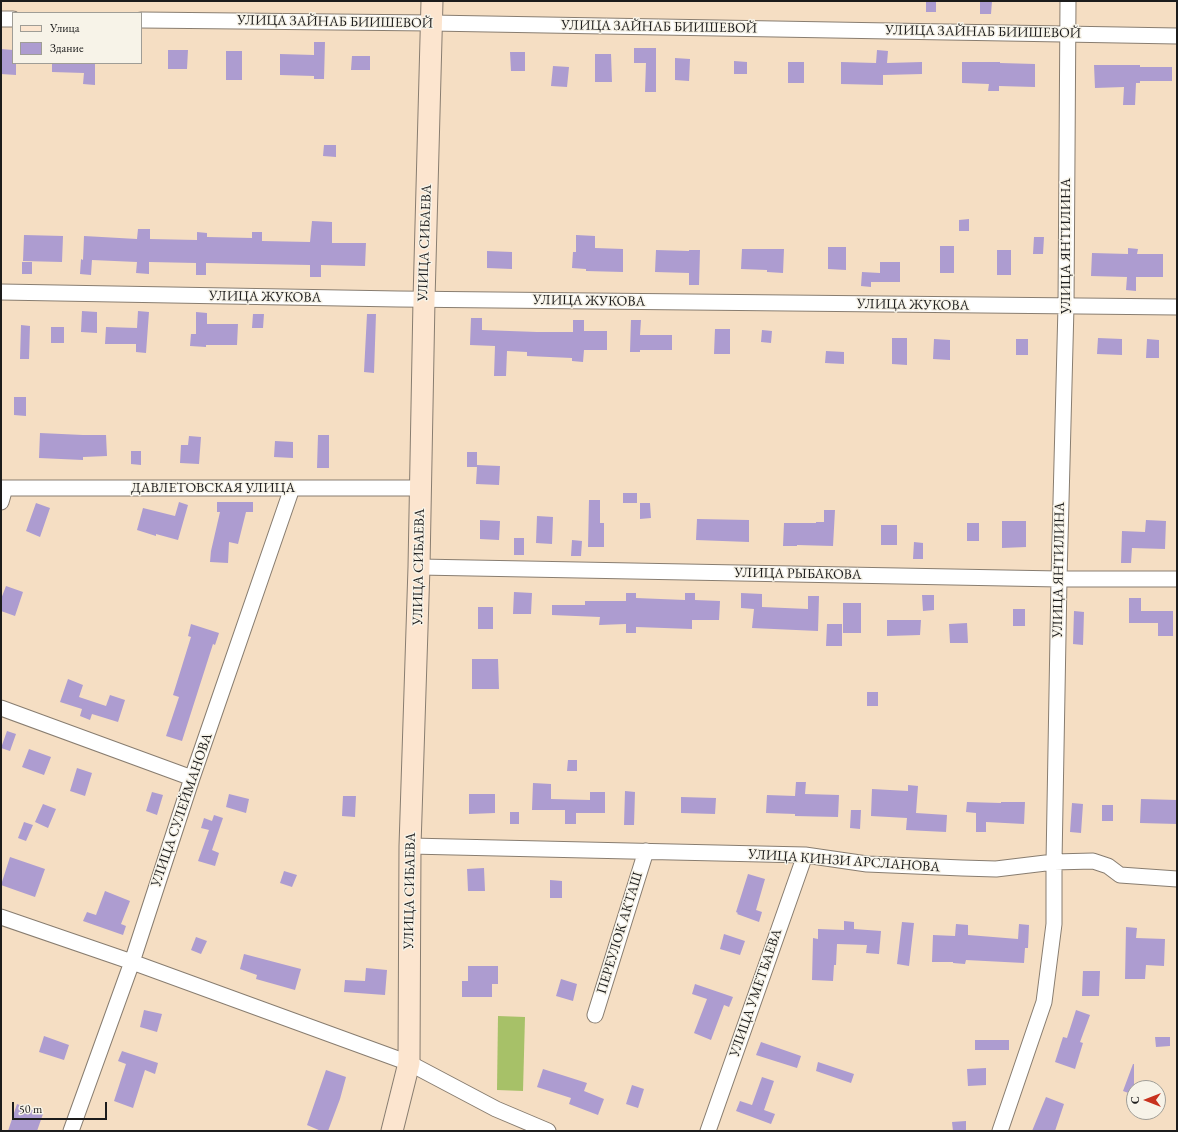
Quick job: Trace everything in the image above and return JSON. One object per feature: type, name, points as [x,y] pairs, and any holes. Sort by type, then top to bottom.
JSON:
[{"type":"main road","name":"УЛИЦА СИБАЕВА","points":[[392,1131],[409,1063],[410,846],[419,567],[432,1]]},
{"type":"street","name":"УЛИЦА ЯНТИЛИНА","points":[[1000,1131],[1044,1002],[1054,924],[1059,580],[1066,306],[1068,1]]},
{"type":"street","points":[[1,19],[12,19]]},
{"type":"street","name":"УЛИЦА ЗАЙНАБ БИИШЕВОЙ","points":[[142,20],[431,23],[1177,36]]},
{"type":"street","name":"УЛИЦА ЖУКОВА","points":[[1,292],[424,300],[1177,307]]},
{"type":"street","name":"ДАВЛЕТОВСКАЯ УЛИЦА","points":[[2,492],[292,488],[420,488]]},
{"type":"street","name":"УЛИЦА СУЛЕЙМАНОВА","points":[[71,1131],[132,962],[192,778],[292,488]]},
{"type":"street","name":"УЛИЦА РЫБАКОВА","points":[[419,567],[1059,580],[1177,579]]},
{"type":"street","points":[[1,708],[192,778]]},
{"type":"street","name":"УЛИЦА КИНЗИ АРСЛАНОВА","points":[[410,846],[805,855],[867,864],[996,869],[1054,862],[1093,861],[1108,866],[1120,875],[1177,879]]},
{"type":"street","name":"ПЕРЕУЛОК АКТАШ","points":[[595,1015],[646,851]]},
{"type":"street","name":"УЛИЦА УМЕТБАЕВА","points":[[708,1131],[805,855]]},
{"type":"street","points":[[1,917],[132,962],[409,1063],[496,1109],[548,1131]]},
{"type":"green space","points":[[498,1016],[525,1017],[523,1091],[497,1090]]},
{"type":"building","points":[[926,1],[936,1],[936,12],[926,12]]},
{"type":"building","points":[[980,1],[992,1],[991,14],[980,14]]},
{"type":"building","points":[[314,42],[325,42],[324,79],[314,79],[314,76],[280,75],[280,54],[314,55]]},
{"type":"building","points":[[634,48],[656,48],[656,92],[645,92],[646,63],[634,63]]},
{"type":"building","points":[[1,49],[12,50],[12,64],[16,64],[16,75],[1,74]]},
{"type":"building","points":[[168,50],[188,50],[187,69],[168,69]]},
{"type":"building","points":[[877,50],[888,51],[887,63],[922,62],[922,74],[883,75],[883,85],[841,84],[841,62],[876,63]]},
{"type":"building","points":[[226,51],[242,51],[242,80],[226,80]]},
{"type":"building","points":[[510,52],[525,52],[525,71],[511,71]]},
{"type":"building","points":[[595,54],[611,54],[612,82],[595,82]]},
{"type":"building","points":[[352,56],[370,56],[370,70],[351,70]]},
{"type":"building","points":[[675,58],[690,59],[689,81],[675,80]]},
{"type":"building","points":[[734,61],[747,62],[747,74],[734,74]]},
{"type":"building","points":[[788,62],[804,62],[804,83],[788,83]]},
{"type":"building","points":[[962,62],[1035,64],[1035,87],[999,86],[999,91],[988,91],[989,84],[962,83]]},
{"type":"building","points":[[52,64],[95,64],[95,85],[83,84],[84,73],[52,72]]},
{"type":"building","points":[[1094,65],[1172,67],[1172,81],[1140,81],[1140,83],[1136,83],[1135,105],[1123,105],[1124,87],[1095,88]]},
{"type":"building","points":[[553,66],[569,67],[567,87],[551,86]]},
{"type":"building","points":[[324,145],[336,145],[336,157],[323,156]]},
{"type":"building","points":[[969,219],[969,231],[959,231],[959,220]]},
{"type":"building","points":[[312,221],[332,222],[332,243],[366,243],[365,266],[321,265],[321,277],[310,277],[310,265],[206,263],[206,275],[196,275],[196,263],[149,262],[149,274],[136,273],[137,262],[92,260],[91,275],[80,274],[81,259],[83,260],[84,236],[137,239],[138,229],[150,229],[150,239],[197,240],[197,232],[207,233],[207,237],[252,238],[252,232],[262,232],[262,241],[310,242]]},
{"type":"building","points":[[24,235],[63,236],[62,262],[23,261]]},
{"type":"building","points":[[576,235],[595,236],[595,248],[623,249],[623,272],[586,271],[586,269],[572,268],[573,252],[576,252]]},
{"type":"building","points":[[1034,237],[1044,237],[1043,254],[1033,254]]},
{"type":"building","points":[[940,246],[954,246],[954,273],[940,273]]},
{"type":"building","points":[[828,247],[846,247],[846,270],[828,269]]},
{"type":"building","points":[[1128,248],[1138,249],[1137,254],[1163,254],[1163,277],[1136,277],[1136,291],[1126,290],[1127,277],[1091,276],[1092,253],[1128,254]]},
{"type":"building","points":[[742,249],[784,249],[783,273],[767,272],[767,270],[741,269]]},
{"type":"building","points":[[656,250],[700,250],[699,285],[689,285],[689,273],[655,272]]},
{"type":"building","points":[[997,250],[1011,250],[1011,275],[997,275]]},
{"type":"building","points":[[487,251],[512,252],[512,269],[487,268]]},
{"type":"building","points":[[22,262],[32,262],[32,274],[22,274]]},
{"type":"building","points":[[880,262],[900,262],[900,282],[871,282],[871,287],[861,286],[862,272],[880,273]]},
{"type":"building","points":[[82,311],[97,312],[97,333],[81,332]]},
{"type":"building","points":[[138,311],[149,312],[146,353],[136,352],[136,344],[105,344],[106,327],[137,328]]},
{"type":"building","points":[[196,312],[207,313],[207,324],[238,324],[237,345],[206,345],[206,347],[190,346],[191,334],[196,334]]},
{"type":"building","points":[[253,314],[264,314],[263,328],[252,328]]},
{"type":"building","points":[[367,314],[376,314],[374,373],[364,372]]},
{"type":"building","points":[[471,318],[482,318],[482,330],[537,332],[573,332],[573,320],[584,320],[584,331],[607,331],[607,350],[584,350],[583,362],[572,361],[572,358],[527,356],[527,352],[507,351],[506,376],[494,376],[495,346],[470,345]]},
{"type":"building","points":[[631,320],[641,320],[640,335],[672,335],[672,350],[640,350],[640,352],[630,352]]},
{"type":"building","points":[[21,325],[30,326],[29,359],[20,359]]},
{"type":"building","points":[[51,327],[64,327],[64,343],[51,343]]},
{"type":"building","points":[[715,329],[730,329],[730,354],[714,354]]},
{"type":"building","points":[[762,330],[772,331],[771,343],[761,342]]},
{"type":"building","points":[[892,338],[907,338],[907,365],[892,364]]},
{"type":"building","points":[[1098,338],[1122,339],[1122,355],[1097,354]]},
{"type":"building","points":[[934,339],[950,340],[950,360],[933,359]]},
{"type":"building","points":[[1016,339],[1028,339],[1028,355],[1016,355]]},
{"type":"building","points":[[1147,339],[1159,340],[1159,358],[1146,358]]},
{"type":"building","points":[[826,351],[844,352],[844,364],[825,363]]},
{"type":"building","points":[[14,397],[26,397],[26,416],[14,415]]},
{"type":"building","points":[[40,433],[106,435],[107,456],[83,457],[83,460],[39,458]]},
{"type":"building","points":[[318,435],[329,435],[329,468],[317,468]]},
{"type":"building","points":[[189,436],[201,437],[199,464],[180,463],[181,445],[188,445]]},
{"type":"building","points":[[275,441],[293,442],[293,458],[274,457]]},
{"type":"building","points":[[131,451],[141,451],[141,465],[131,464]]},
{"type":"building","points":[[467,452],[477,452],[477,465],[500,466],[499,485],[476,484],[477,467],[467,467]]},
{"type":"building","points":[[623,493],[637,493],[637,503],[623,503]]},
{"type":"building","points":[[589,500],[600,500],[600,523],[604,523],[604,547],[588,547]]},
{"type":"building","points":[[179,502],[188,505],[178,540],[156,534],[156,536],[137,530],[143,508],[175,516]]},
{"type":"building","points":[[217,502],[253,502],[253,512],[246,512],[238,544],[229,542],[228,563],[210,562],[220,512],[217,512]]},
{"type":"building","points":[[36,503],[50,508],[40,537],[26,531]]},
{"type":"building","points":[[640,503],[650,503],[651,518],[640,519]]},
{"type":"building","points":[[824,510],[835,510],[833,546],[783,546],[784,523],[824,522]]},
{"type":"building","points":[[537,516],[553,517],[552,544],[536,543]]},
{"type":"building","points":[[697,519],[749,520],[749,542],[696,540]]},
{"type":"building","points":[[480,520],[500,521],[499,540],[480,539]]},
{"type":"building","points":[[1146,520],[1166,521],[1165,549],[1132,548],[1131,563],[1121,563],[1122,531],[1145,532]]},
{"type":"building","points":[[1002,521],[1026,521],[1026,547],[1002,548]]},
{"type":"building","points":[[967,523],[979,523],[979,541],[967,541]]},
{"type":"building","points":[[881,525],[897,525],[897,545],[881,545]]},
{"type":"building","points":[[514,538],[524,538],[524,555],[514,555]]},
{"type":"building","points":[[572,540],[582,541],[581,556],[571,556]]},
{"type":"building","points":[[914,542],[923,543],[923,559],[913,559]]},
{"type":"building","points":[[6,586],[23,592],[15,616],[1,611],[1,599]]},
{"type":"building","points":[[514,592],[532,593],[531,614],[513,614]]},
{"type":"building","points":[[626,593],[636,593],[636,598],[685,600],[685,593],[695,593],[695,600],[720,601],[719,620],[692,620],[692,629],[636,627],[636,633],[626,633],[626,624],[599,625],[600,617],[552,615],[552,605],[585,605],[585,601],[626,601]]},
{"type":"building","points":[[741,593],[762,594],[762,607],[808,609],[808,596],[819,596],[818,631],[752,628],[754,609],[741,608]]},
{"type":"building","points":[[922,595],[934,595],[934,610],[923,611]]},
{"type":"building","points":[[1129,598],[1141,598],[1141,611],[1173,611],[1173,636],[1158,636],[1158,623],[1129,623]]},
{"type":"building","points":[[843,603],[861,603],[861,633],[843,633]]},
{"type":"building","points":[[478,607],[493,607],[493,629],[478,629]]},
{"type":"building","points":[[1013,609],[1025,609],[1025,626],[1013,626]]},
{"type":"building","points":[[1074,611],[1084,612],[1083,645],[1073,644]]},
{"type":"building","points":[[887,620],[921,620],[920,635],[887,636]]},
{"type":"building","points":[[967,623],[968,643],[950,643],[949,624]]},
{"type":"building","points":[[191,624],[219,633],[215,645],[213,644],[182,741],[166,736],[179,697],[173,695],[191,637],[188,636]]},
{"type":"building","points":[[827,624],[842,624],[842,646],[826,646]]},
{"type":"building","points":[[472,659],[498,659],[499,689],[472,689]]},
{"type":"building","points":[[68,679],[83,685],[79,697],[106,706],[110,695],[125,700],[118,722],[92,714],[90,720],[80,716],[82,709],[60,702]]},
{"type":"building","points":[[867,692],[878,692],[878,706],[867,706]]},
{"type":"building","points":[[7,731],[16,734],[10,751],[1,748]]},
{"type":"building","points":[[29,749],[51,757],[44,775],[22,767]]},
{"type":"building","points":[[568,760],[577,760],[577,771],[567,771]]},
{"type":"building","points":[[77,768],[92,773],[85,796],[70,791]]},
{"type":"building","points":[[796,782],[806,782],[805,794],[839,795],[838,817],[795,816],[795,814],[766,813],[767,795],[795,796]]},
{"type":"building","points":[[533,783],[551,784],[551,799],[590,800],[590,792],[605,792],[605,813],[576,813],[576,824],[565,824],[565,810],[532,810]]},
{"type":"building","points":[[908,785],[918,786],[916,813],[947,815],[946,832],[906,830],[907,818],[871,816],[872,789],[908,791]]},
{"type":"building","points":[[625,791],[635,792],[634,825],[624,825]]},
{"type":"building","points":[[152,792],[163,795],[157,815],[146,811]]},
{"type":"building","points":[[229,794],[249,799],[246,813],[226,807]]},
{"type":"building","points":[[469,794],[495,794],[495,813],[469,814]]},
{"type":"building","points":[[343,796],[356,796],[355,817],[342,816]]},
{"type":"building","points":[[681,797],[716,798],[715,814],[681,813]]},
{"type":"building","points":[[1141,799],[1177,800],[1177,824],[1140,823]]},
{"type":"building","points":[[967,802],[1025,802],[1024,824],[986,822],[986,832],[976,832],[976,813],[966,812]]},
{"type":"building","points":[[1072,803],[1083,804],[1081,833],[1070,832]]},
{"type":"building","points":[[43,804],[56,809],[48,828],[35,822]]},
{"type":"building","points":[[1102,805],[1113,805],[1113,821],[1102,821]]},
{"type":"building","points":[[851,810],[861,810],[860,829],[850,828]]},
{"type":"building","points":[[510,812],[519,812],[519,824],[510,824]]},
{"type":"building","points":[[214,815],[223,818],[212,850],[219,853],[215,866],[198,861],[209,830],[201,828],[204,818],[212,821]]},
{"type":"building","points":[[24,822],[33,825],[26,841],[18,838]]},
{"type":"building","points":[[10,857],[45,869],[35,897],[1,885]]},
{"type":"building","points":[[484,868],[485,891],[468,891],[467,869]]},
{"type":"building","points":[[284,871],[297,875],[292,887],[280,883]]},
{"type":"building","points":[[748,874],[765,879],[756,910],[762,912],[759,922],[737,914],[738,913],[736,912]]},
{"type":"building","points":[[550,880],[562,881],[562,898],[550,898]]},
{"type":"building","points":[[105,891],[130,901],[121,924],[126,926],[123,935],[83,921],[87,912],[96,915]]},
{"type":"building","points":[[844,921],[854,922],[854,929],[881,931],[879,954],[866,953],[867,945],[837,944],[836,965],[834,965],[833,981],[812,980],[813,938],[818,939],[818,929],[844,930]]},
{"type":"building","points":[[902,922],[914,923],[909,966],[897,964]]},
{"type":"building","points":[[956,924],[968,925],[968,935],[1018,939],[1019,924],[1029,925],[1028,948],[1025,948],[1024,963],[966,960],[965,964],[953,962],[932,962],[933,935],[955,936]]},
{"type":"building","points":[[1126,927],[1137,928],[1136,938],[1165,939],[1164,966],[1146,965],[1145,979],[1125,979]]},
{"type":"building","points":[[724,934],[745,941],[740,955],[720,949]]},
{"type":"building","points":[[196,937],[207,941],[201,954],[191,950]]},
{"type":"building","points":[[244,954],[301,969],[295,990],[256,979],[257,975],[240,969]]},
{"type":"building","points":[[468,966],[498,966],[498,984],[492,984],[492,997],[462,997],[462,981],[468,981]]},
{"type":"building","points":[[366,968],[387,970],[385,995],[344,992],[345,980],[365,981]]},
{"type":"building","points":[[1083,971],[1100,971],[1099,996],[1082,996]]},
{"type":"building","points":[[561,979],[577,984],[573,1001],[556,996]]},
{"type":"building","points":[[695,984],[733,997],[729,1007],[724,1005],[711,1040],[694,1033],[707,999],[692,994]]},
{"type":"building","points":[[144,1010],[162,1014],[157,1032],[140,1027]]},
{"type":"building","points":[[1076,1010],[1090,1015],[1080,1042],[1083,1043],[1075,1069],[1055,1062],[1063,1037],[1067,1038]]},
{"type":"building","points":[[44,1036],[69,1045],[64,1060],[39,1052]]},
{"type":"building","points":[[1155,1037],[1170,1037],[1170,1046],[1156,1047]]},
{"type":"building","points":[[975,1040],[1009,1040],[1009,1050],[975,1050]]},
{"type":"building","points":[[761,1042],[801,1056],[797,1068],[756,1055]]},
{"type":"building","points":[[122,1051],[158,1063],[155,1074],[145,1070],[133,1108],[114,1101],[126,1064],[118,1061]]},
{"type":"building","points":[[818,1062],[854,1074],[851,1083],[816,1071]]},
{"type":"building","points":[[1133,1064],[1134,1064],[1134,1080],[1127,1080]]},
{"type":"building","points":[[986,1068],[986,1085],[968,1086],[967,1069]]},
{"type":"building","points":[[543,1069],[587,1083],[584,1091],[604,1099],[598,1115],[569,1104],[571,1098],[537,1087]]},
{"type":"building","points":[[326,1070],[346,1077],[340,1099],[328,1131],[321,1131],[307,1125]]},
{"type":"building","points":[[762,1077],[774,1081],[764,1110],[775,1114],[771,1124],[736,1111],[740,1101],[752,1105]]},
{"type":"building","points":[[1126,1083],[1126,1092],[1123,1091]]},
{"type":"building","points":[[632,1085],[644,1089],[638,1108],[626,1104]]},
{"type":"building","points":[[1046,1097],[1064,1104],[1055,1131],[1032,1131]]},
{"type":"building","points":[[17,1104],[43,1114],[37,1131],[8,1131]]},
{"type":"building","points":[[966,1121],[966,1131],[953,1131],[952,1122]]}]
